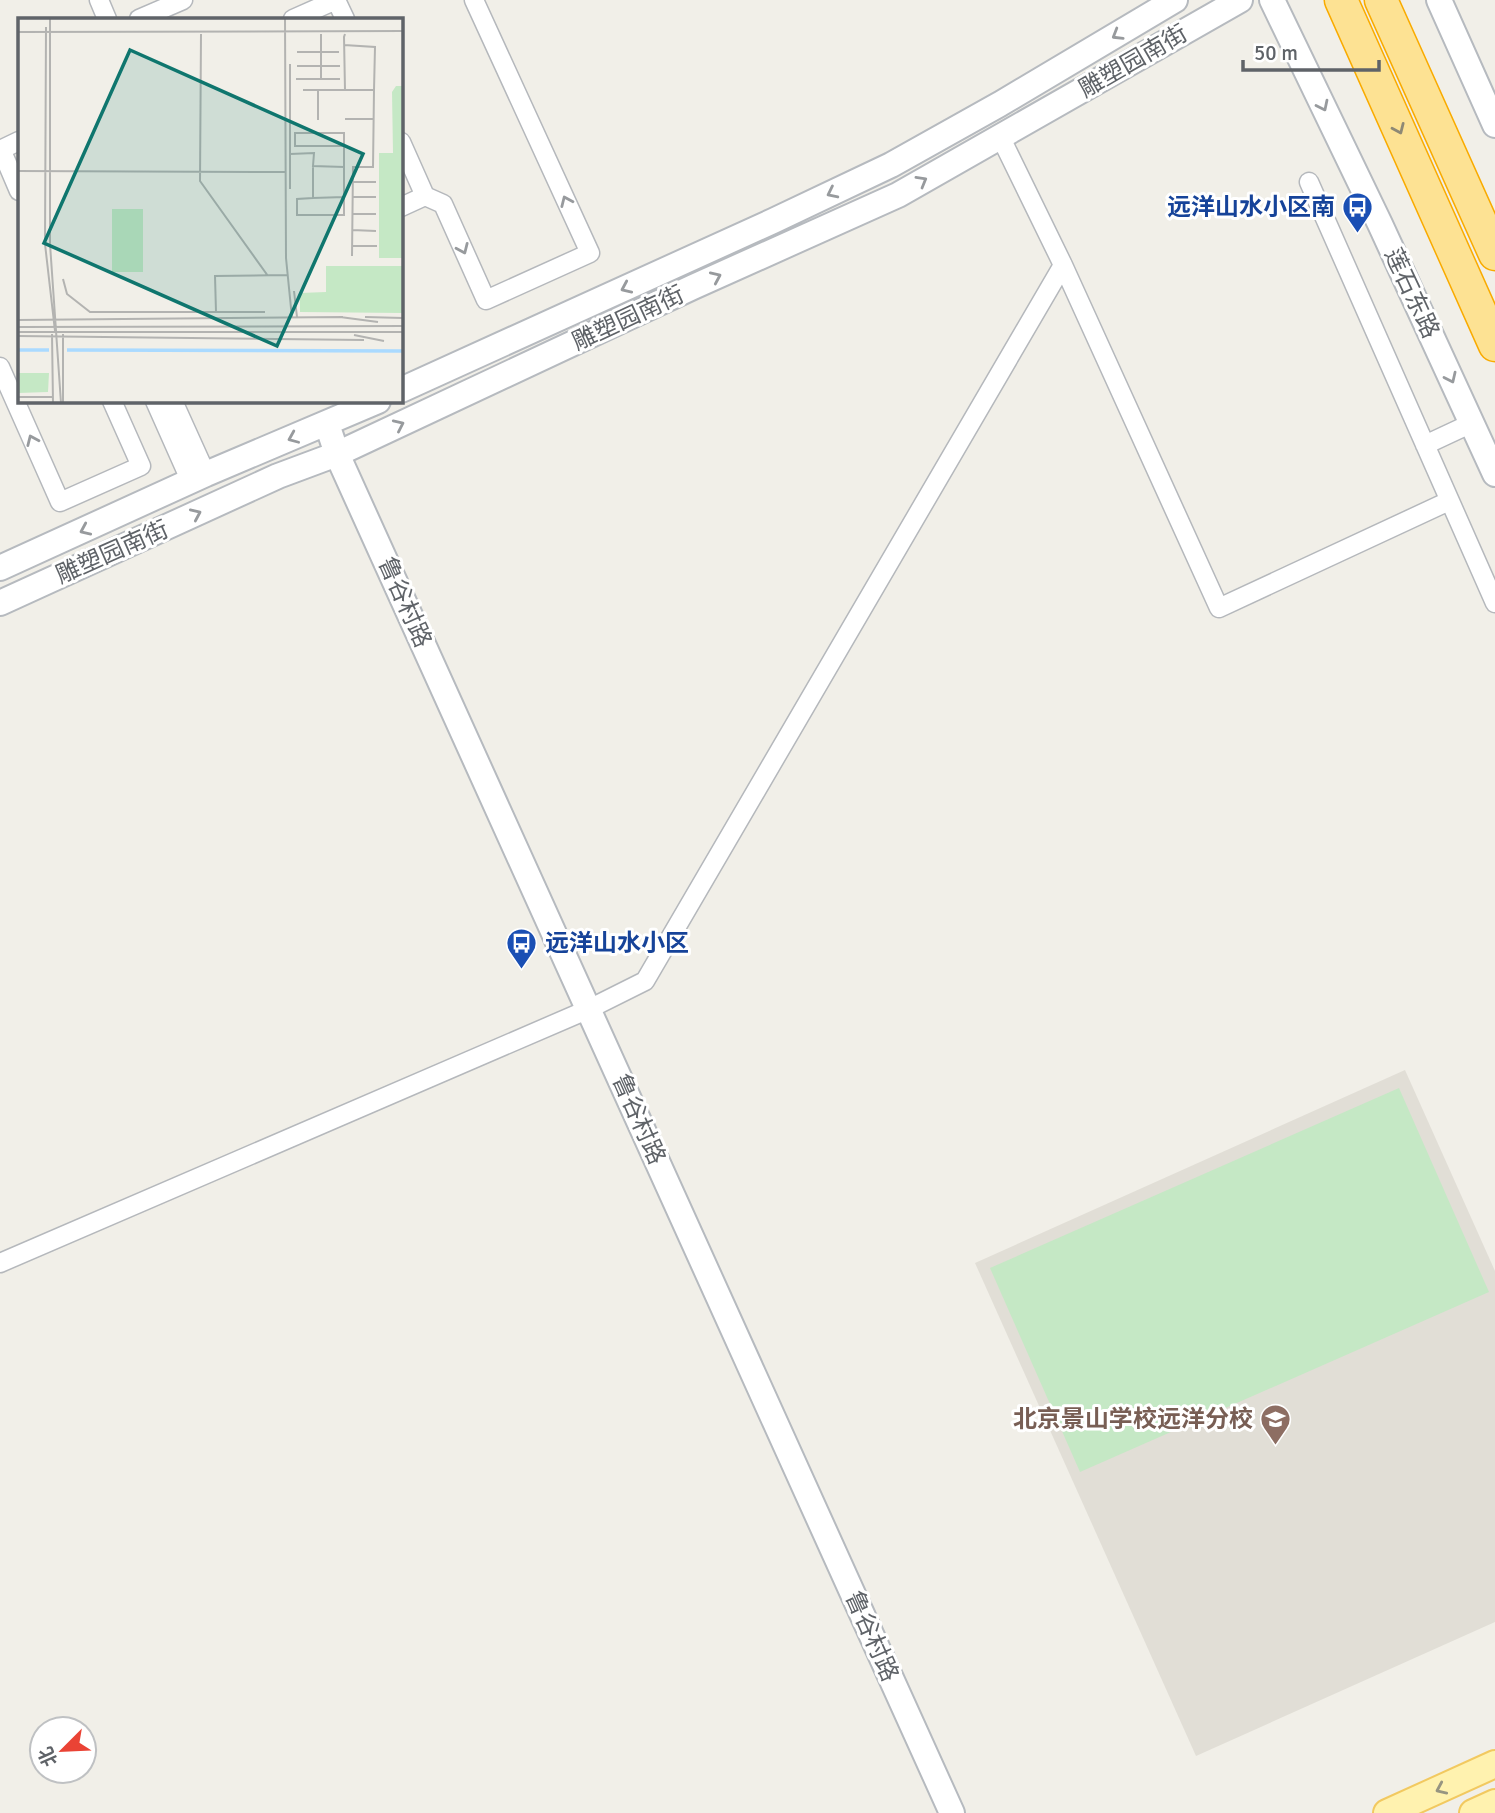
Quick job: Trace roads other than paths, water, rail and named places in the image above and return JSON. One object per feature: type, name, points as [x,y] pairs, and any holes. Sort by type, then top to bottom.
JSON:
[{"type":"highway","points":[[1341,0],[1495,345]]},
{"type":"highway","points":[[1381,0],[1495,254]]},
{"type":"highway","points":[[1451,155],[1495,239]]},
{"type":"main road","name":"雕塑园南街","points":[[402,390],[891,165],[1175,0]]},
{"type":"main road","name":"雕塑园南街","points":[[0,603],[278,476],[337,454],[693,287],[898,195],[1240,0]]},
{"type":"main road","name":"莲石东路","points":[[1272,0],[1495,474]]},
{"type":"main road","points":[[1439,0],[1495,125]]},
{"type":"main road","name":"雕塑园南街","points":[[0,568],[198,478],[376,402]]},
{"type":"main road","name":"鲁谷村路","points":[[327,424],[337,454],[952,1813]]},
{"type":"main road","points":[[1387,1813],[1495,1764]]},
{"type":"main road","points":[[1473,1813],[1495,1802]]},
{"type":"street","points":[[99,0],[107,18]]},
{"type":"street","points":[[141,18],[183,0]]},
{"type":"street","points":[[295,18],[336,0],[345,18]]},
{"type":"street","points":[[402,144],[425,196],[443,204],[485,300],[590,253],[474,0]]},
{"type":"street","points":[[1000,136],[1063,265],[1219,608],[1449,501]]},
{"type":"street","points":[[18,141],[0,149],[18,189]]},
{"type":"street","points":[[1309,182],[1495,603]]},
{"type":"street","points":[[402,207],[425,196]]},
{"type":"street","points":[[0,1263],[589,1009],[645,981],[1063,265]]},
{"type":"street","points":[[0,367],[60,502],[141,466],[112,402]]},
{"type":"street","points":[[156,402],[198,478]]},
{"type":"street","points":[[173,402],[198,478]]},
{"type":"street","points":[[1425,445],[1472,423]]},
{"type":"place","name":"远洋山水小区南","points":[[1358,234]]},
{"type":"place","name":"远洋山水小区","points":[[522,970]]},
{"type":"place","name":"北京景山学校远洋分校","points":[[1276,1446]]}]
